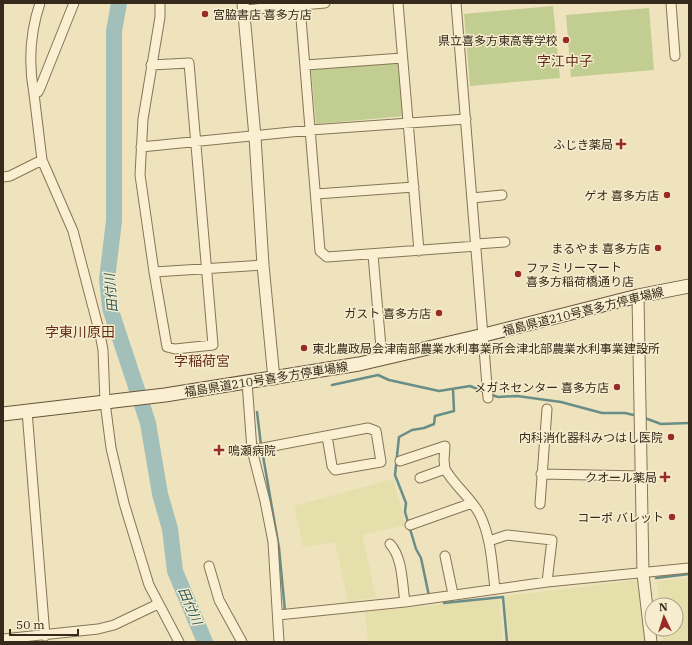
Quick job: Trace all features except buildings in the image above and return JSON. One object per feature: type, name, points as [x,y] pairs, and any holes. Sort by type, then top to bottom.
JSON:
[{"type":"main road","name":"福島県道210号喜多方停車場線","points":[[3,414],[166,395],[382,359],[638,296],[689,286]]},
{"type":"street","points":[[40,3],[34,20],[30,54],[30,74],[42,160],[73,231],[101,339],[105,402],[111,448],[124,504],[140,560],[158,604],[179,642]]},
{"type":"street","points":[[34,94],[38,92],[40,88],[74,3]]},
{"type":"street","points":[[151,65],[189,63],[213,345],[175,349],[167,347],[154,272],[140,181],[143,119],[151,65],[160,17],[160,3]]},
{"type":"street","points":[[274,378],[263,265],[255,137],[243,7],[300,6],[322,3]]},
{"type":"street","points":[[398,3],[419,251]]},
{"type":"street","points":[[456,3],[488,398]]},
{"type":"street","points":[[671,3],[675,56]]},
{"type":"street","points":[[300,6],[312,130],[320,251],[327,257],[419,251],[505,242]]},
{"type":"street","points":[[306,65],[402,58]]},
{"type":"street","points":[[141,147],[255,137],[312,130],[466,119]]},
{"type":"street","points":[[3,177],[10,176],[42,160]]},
{"type":"street","points":[[316,194],[414,187]]},
{"type":"street","points":[[472,198],[502,195]]},
{"type":"street","points":[[373,254],[382,359]]},
{"type":"street","points":[[154,272],[263,265]]},
{"type":"street","points":[[638,296],[643,574],[651,642]]},
{"type":"street","points":[[247,382],[252,450],[265,501],[273,542],[279,642]]},
{"type":"street","points":[[540,504],[541,474],[547,409]]},
{"type":"street","points":[[27,411],[45,636]]},
{"type":"street","points":[[252,450],[368,428],[376,431],[381,462],[335,470],[332,466],[327,436]]},
{"type":"street","points":[[400,461],[445,446],[445,469],[472,503],[483,522],[489,541],[495,589]]},
{"type":"street","points":[[420,478],[445,469]]},
{"type":"street","points":[[541,474],[642,476]]},
{"type":"street","points":[[410,525],[472,503]]},
{"type":"street","points":[[489,541],[507,535],[552,540],[548,582]]},
{"type":"street","points":[[390,544],[397,553],[405,602]]},
{"type":"street","points":[[445,556],[453,594]]},
{"type":"street","points":[[209,566],[219,600],[242,642]]},
{"type":"street","points":[[278,615],[405,602],[453,594],[548,582],[643,574],[689,568]]},
{"type":"street","points":[[3,639],[45,636],[98,629],[114,625],[158,604]]},
{"type":"shaded area","points":[[393,479],[406,525],[362,535],[376,597],[348,602],[335,542],[303,547],[294,506]]},
{"type":"shaded area","points":[[689,578],[689,642],[663,642],[662,637],[684,637],[684,597],[658,597],[657,581]]},
{"type":"shaded area","points":[[639,580],[645,642],[509,642],[505,596]]},
{"type":"shaded area","points":[[499,599],[503,642],[368,642],[365,612]]},
{"type":"green space","points":[[553,6],[560,78],[470,86],[464,14]]},
{"type":"green space","points":[[649,8],[654,70],[571,77],[566,15]]},
{"type":"green space","points":[[400,62],[405,116],[316,124],[311,70]]},
{"type":"waterway","name":"田付川","points":[[119,3],[114,31],[114,221],[107,279],[110,308],[148,423],[160,494],[170,529],[175,571],[205,642]]},
{"type":"waterway","points":[[332,385],[378,375],[389,380],[439,391],[470,386],[485,392]]},
{"type":"waterway","points":[[429,596],[421,558],[416,549],[405,512],[406,503],[395,475],[399,437],[412,430],[424,428],[434,424],[435,416],[454,411],[453,389]]},
{"type":"waterway","points":[[489,394],[498,397],[517,396],[561,402],[602,413],[625,413],[638,416]]},
{"type":"waterway","points":[[257,412],[261,445]]},
{"type":"waterway","points":[[642,417],[661,424],[689,423]]},
{"type":"waterway","points":[[262,450],[279,548],[285,611]]},
{"type":"waterway","points":[[656,578],[689,574]]},
{"type":"waterway","points":[[444,599],[444,603],[503,597],[507,642]]},
{"type":"place","name":"宮脇書店 喜多方店","points":[[205,14]]},
{"type":"place","name":"県立喜多方東高等学校","points":[[566,40]]},
{"type":"place","name":"ふじき薬局","points":[[621,144]]},
{"type":"place","name":"ゲオ 喜多方店","points":[[667,195]]},
{"type":"place","name":"まるやま 喜多方店","points":[[658,248]]},
{"type":"place","name":"ファミリーマート 喜多方稲荷橋通り店","points":[[518,274]]},
{"type":"place","name":"ガスト 喜多方店","points":[[439,313]]},
{"type":"place","name":"東北農政局会津南部農業水利事業所会津北部農業水利事業建設所","points":[[304,348]]},
{"type":"place","name":"メガネセンター 喜多方店","points":[[617,387]]},
{"type":"place","name":"内科消化器科みつはし医院","points":[[671,437]]},
{"type":"place","name":"鳴瀬病院","points":[[219,450]]},
{"type":"place","name":"クオール薬局","points":[[665,477]]},
{"type":"place","name":"コーポ バレット","points":[[672,517]]},
{"type":"district","name":"字江中子","points":[[565,61]]},
{"type":"district","name":"字東川原田","points":[[80,332]]},
{"type":"district","name":"字稲荷宮","points":[[202,361]]}]
